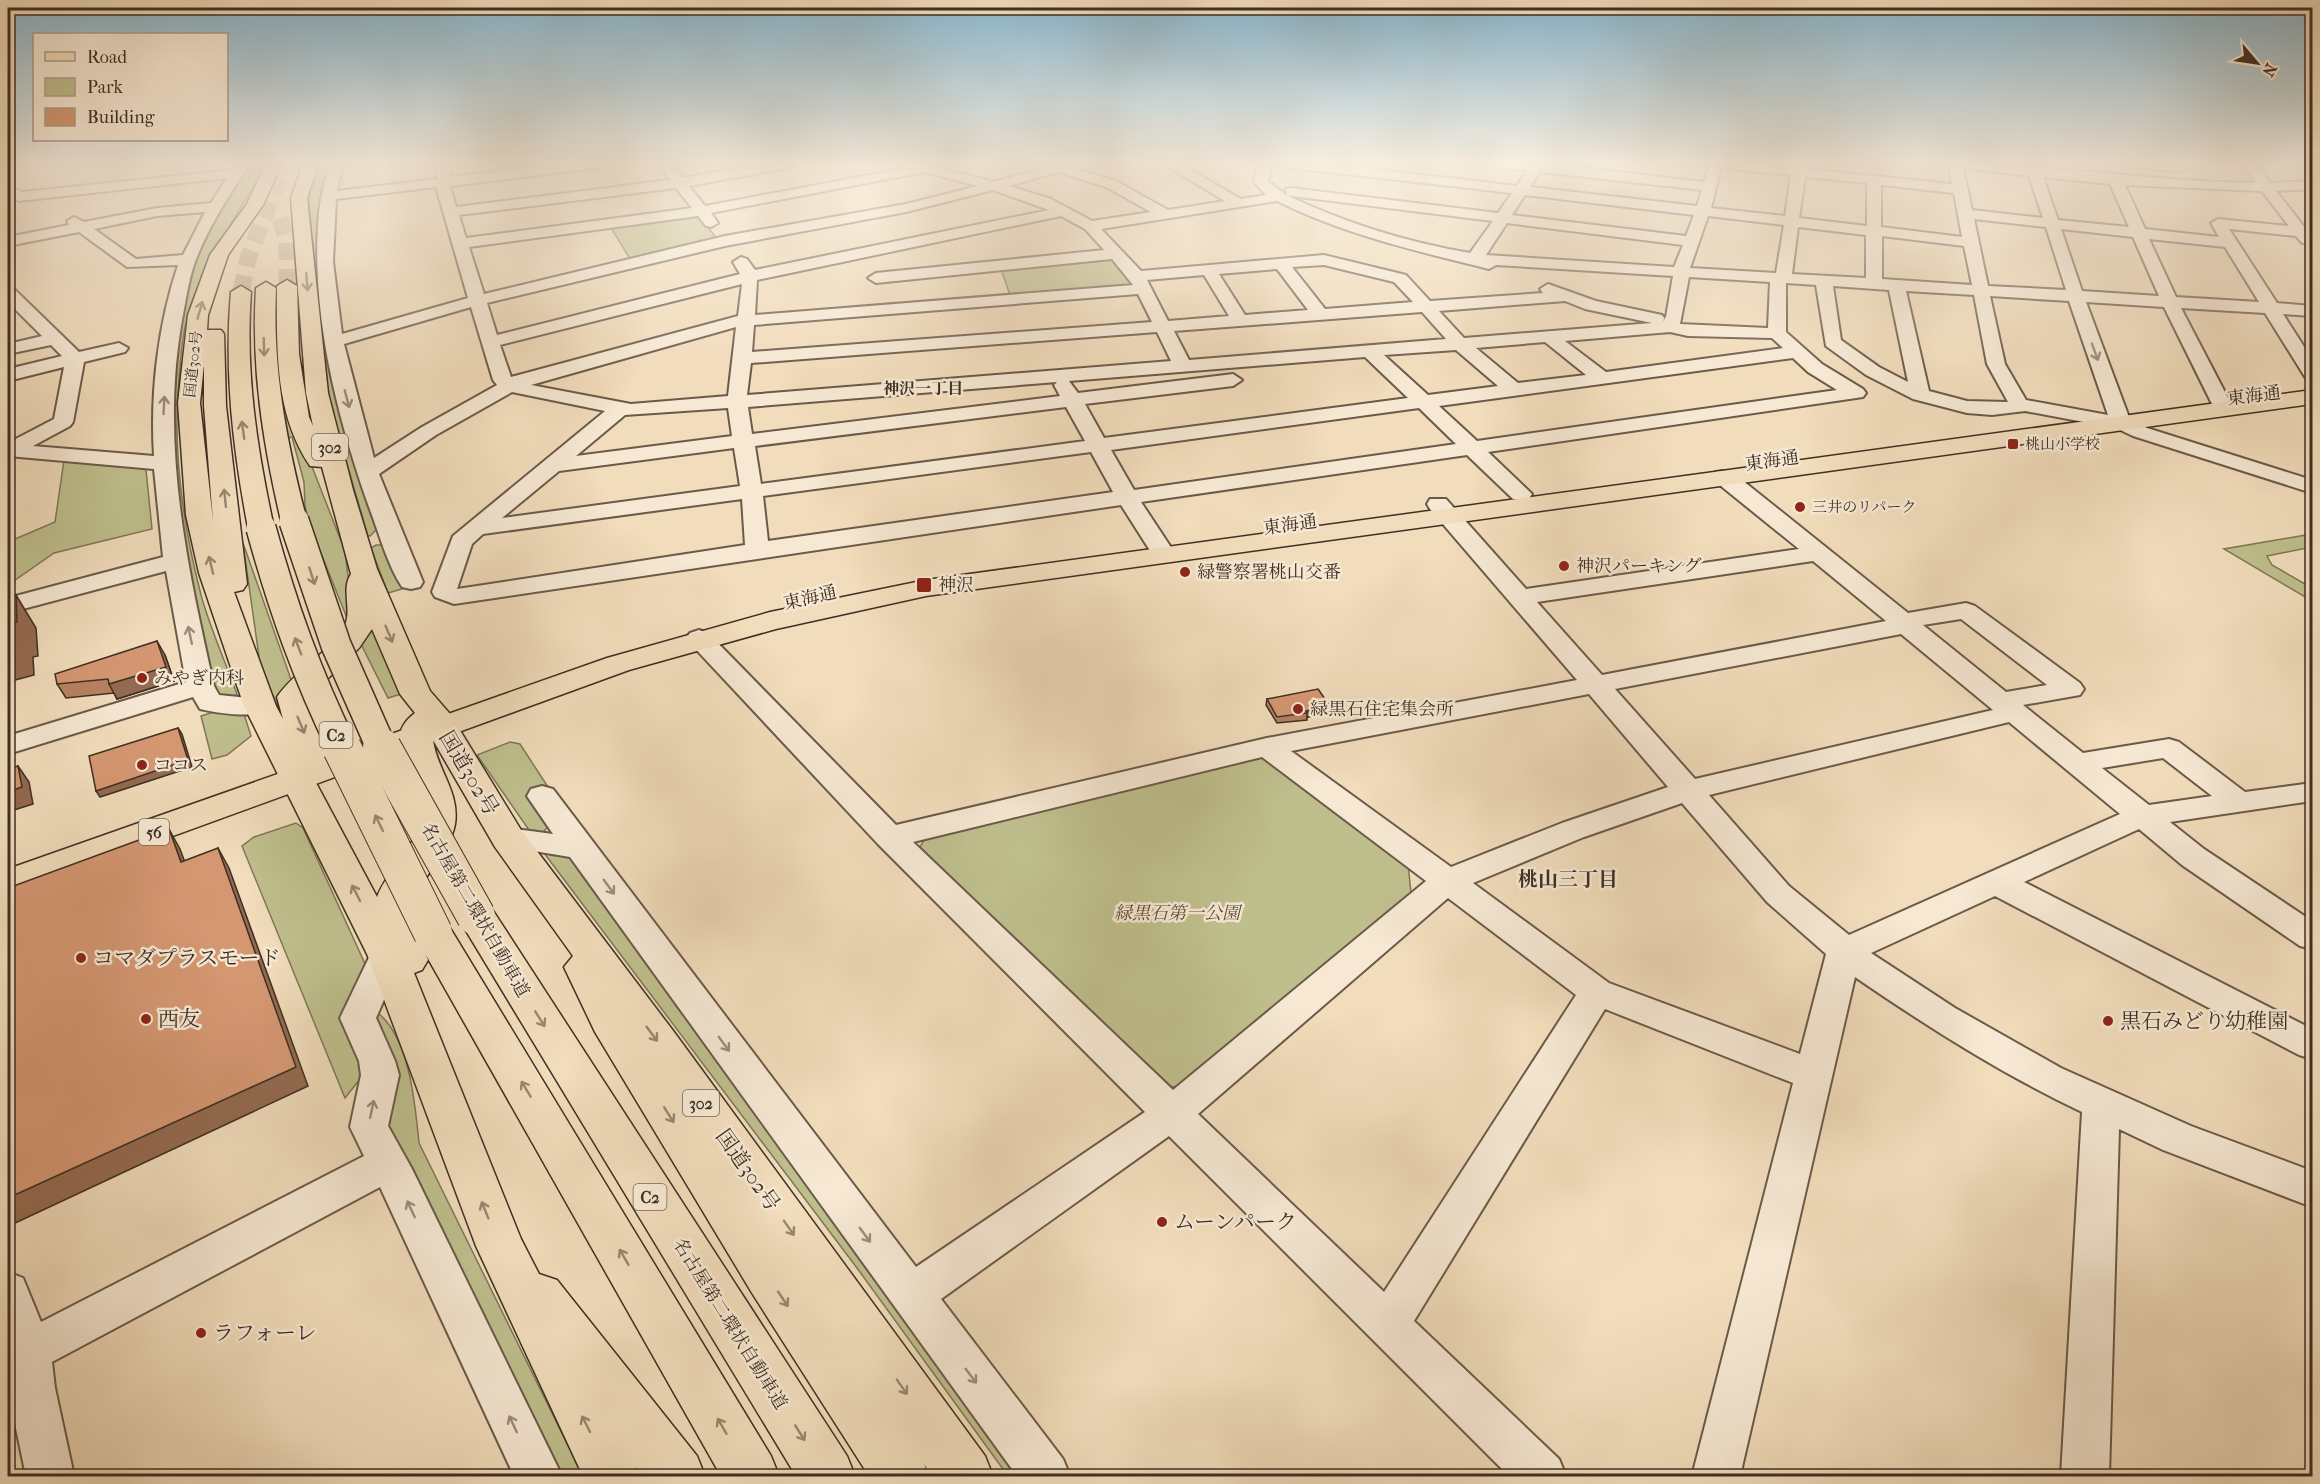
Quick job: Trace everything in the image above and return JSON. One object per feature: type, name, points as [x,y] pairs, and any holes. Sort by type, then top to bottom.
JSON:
[{"type":"main road","name":"国道302号","points":[[235,232],[219,255],[198,315],[189,403],[200,515],[213,573],[260,706],[299,766],[387,954],[500,1246],[612,1476]]},
{"type":"main road","name":"国道302号","points":[[301,232],[317,393],[339,490],[360,559],[388,633],[430,725],[456,755],[508,838],[659,1044],[965,1476]]},
{"type":"main road","name":"名古屋第二環状自動車道","points":[[339,490],[318,460],[297,417],[277,287],[264,314],[266,391],[275,448],[294,520],[318,596],[352,686],[405,790],[476,916],[827,1476]]},
{"type":"main road","name":"C2","points":[[238,640],[215,406],[213,342],[231,293],[237,348],[238,396],[246,454],[261,528],[282,606],[317,696],[433,933],[751,1476]]},
{"type":"main road","name":"東海通","points":[[1443,510],[1521,494],[2089,419],[2120,419],[2219,400],[2313,388]]},
{"type":"main road","name":"東海通","points":[[430,725],[695,626],[794,602],[945,573],[1161,549],[1443,510],[1724,477],[2120,419],[2313,397]]},
{"type":"main road","name":"東海通","points":[[299,766],[699,639],[771,619],[916,590],[1161,549]]},
{"type":"main road","name":"国道302号","points":[[299,766],[304,731],[293,698],[301,684],[340,649],[362,621],[360,559]]},
{"type":"main road","name":"国道302号","points":[[406,1007],[410,966],[392,910],[396,893],[419,864],[436,835],[439,807],[417,752],[430,725]]},
{"type":"main road","name":"56","points":[[8,860],[299,766]]},
{"type":"main road","name":"56","points":[[8,883],[299,766]]},
{"type":"main road","points":[[551,898],[610,1021],[769,1277],[901,1476]]},
{"type":"main road","points":[[500,1246],[677,1476]]},
{"type":"street","points":[[8,241],[54,232]]},
{"type":"street","points":[[88,232],[133,264],[188,259]]},
{"type":"street","points":[[202,232],[188,259],[168,337],[162,464],[174,561],[201,686],[210,703],[260,706]]},
{"type":"street","points":[[326,232],[325,262],[346,398],[386,527],[411,582]]},
{"type":"street","points":[[457,232],[502,380],[510,385],[621,408],[737,402],[1183,366],[1373,357],[1521,494]]},
{"type":"street","points":[[459,238],[502,232]]},
{"type":"street","points":[[459,238],[518,232]]},
{"type":"street","points":[[608,232],[627,264]]},
{"type":"street","points":[[718,232],[750,276],[737,402],[752,493],[757,550]]},
{"type":"street","points":[[336,341],[479,300],[725,241],[773,232]]},
{"type":"street","points":[[491,342],[750,276],[960,232]]},
{"type":"street","points":[[1096,232],[1139,283],[1183,366]]},
{"type":"street","points":[[621,408],[461,542],[444,592],[447,595],[466,597],[757,550],[1856,393],[1815,368],[1777,333],[1688,331],[1590,286],[1398,243],[1363,232]]},
{"type":"street","points":[[1622,232],[1691,241]]},
{"type":"street","points":[[1672,325],[1683,266],[1695,232]]},
{"type":"street","points":[[1777,333],[1777,284],[1779,278],[1784,275],[1790,232]]},
{"type":"street","points":[[1874,232],[1874,284]]},
{"type":"street","points":[[1885,232],[1969,242]]},
{"type":"street","points":[[1968,232],[1996,364],[2019,404],[2089,419]]},
{"type":"street","points":[[2056,232],[2076,297],[2120,419],[2140,432],[2313,486]]},
{"type":"street","points":[[2138,232],[2219,400]]},
{"type":"street","points":[[2140,232],[2231,243]]},
{"type":"street","points":[[2224,232],[2313,373]]},
{"type":"street","points":[[2306,232],[2313,248]]},
{"type":"street","points":[[1475,259],[1491,234],[1511,237]]},
{"type":"street","points":[[870,251],[880,308]]},
{"type":"street","points":[[876,278],[1115,254]]},
{"type":"street","points":[[1650,255],[1683,266],[1779,278],[2313,311]]},
{"type":"street","points":[[1475,259],[1565,296]]},
{"type":"street","points":[[369,471],[429,431],[510,385],[746,319],[1007,299],[1139,283],[1209,270],[1324,260],[1400,278],[1460,344],[1514,390]]},
{"type":"street","points":[[1281,264],[1320,314]]},
{"type":"street","points":[[995,266],[1007,299]]},
{"type":"street","points":[[742,358],[1565,296],[1590,286],[1683,266]]},
{"type":"street","points":[[1209,270],[1240,320]]},
{"type":"street","points":[[1824,281],[1832,342],[1866,368],[1920,394],[1990,411],[2017,408],[2019,404]]},
{"type":"street","points":[[1896,285],[1920,394]]},
{"type":"street","points":[[8,293],[75,359]]},
{"type":"street","points":[[8,316],[27,311]]},
{"type":"street","points":[[552,465],[1072,400],[1460,344],[1606,333],[1672,325]]},
{"type":"street","points":[[1606,333],[1658,370]]},
{"type":"street","points":[[1549,337],[1602,378]]},
{"type":"street","points":[[8,349],[55,339]]},
{"type":"street","points":[[957,341],[967,383]]},
{"type":"street","points":[[8,375],[120,348]]},
{"type":"street","points":[[478,528],[1797,352]]},
{"type":"street","points":[[9,450],[63,422],[75,359]]},
{"type":"street","points":[[1059,375],[1128,497],[1161,549]]},
{"type":"street","points":[[9,450],[162,464]]},
{"type":"street","points":[[1724,477],[1815,554],[2142,816],[2211,869],[2313,937]]},
{"type":"street","points":[[1443,510],[1778,894],[1844,951],[1921,1005],[2048,1079],[2101,1105],[2247,1166],[2313,1189]]},
{"type":"street","points":[[360,559],[386,527]]},
{"type":"street","points":[[1521,597],[1815,554]]},
{"type":"street","points":[[8,606],[174,561]]},
{"type":"street","points":[[889,837],[1267,747],[1890,629],[1917,618],[1966,612],[2070,689],[1686,791],[1573,830],[1446,882],[1171,1114],[910,1296]]},
{"type":"street","points":[[699,639],[889,837],[1542,1476]]},
{"type":"street","points":[[8,746],[201,686]]},
{"type":"street","points":[[1267,747],[1597,992],[1814,1075]]},
{"type":"street","points":[[2076,763],[2169,748],[2239,802]]},
{"type":"street","points":[[1844,951],[2142,816],[2311,793]]},
{"type":"street","points":[[542,796],[910,1296],[1046,1476]]},
{"type":"street","points":[[508,838],[580,848]]},
{"type":"street","points":[[1998,883],[2313,1046]]},
{"type":"street","points":[[1716,1476],[1844,951]]},
{"type":"street","points":[[387,954],[358,1018],[377,1061],[380,1075],[371,1108],[369,1127],[386,1164],[398,1181],[538,1476]]},
{"type":"street","points":[[1388,1325],[1597,992]]},
{"type":"street","points":[[2085,1476],[2101,1105]]},
{"type":"street","points":[[18,1359],[386,1164]]},
{"type":"street","points":[[8,1292],[18,1359],[32,1388],[50,1476]]},
{"type":"green space","points":[[206,232],[226,232],[200,281],[187,318],[181,359],[177,434],[184,515],[189,542],[205,607],[237,694],[231,700],[215,694],[197,634],[167,437],[170,361],[193,257]]},
{"type":"green space","points":[[312,232],[322,232],[378,528],[370,536],[368,536],[332,412],[322,355]]},
{"type":"green space","points":[[614,232],[712,232],[717,239],[641,260],[630,259]]},
{"type":"green space","points":[[1114,258],[1135,286],[1016,296],[1010,295],[1001,269]]},
{"type":"green space","points":[[287,418],[300,436],[345,551],[353,619],[349,623],[312,531],[305,506],[304,482],[292,437],[287,438],[284,419]]},
{"type":"green space","points":[[64,460],[138,466],[146,470],[152,529],[54,553],[8,585],[8,542],[55,522]]},
{"type":"green space","points":[[2312,534],[2312,547],[2267,556],[2272,565],[2312,588],[2312,601],[2224,549]]},
{"type":"green space","points":[[243,543],[293,685],[289,729],[261,671]]},
{"type":"green space","points":[[376,545],[385,545],[405,588],[388,593],[371,548]]},
{"type":"green space","points":[[373,626],[404,693],[388,698],[358,638]]},
{"type":"green space","points":[[226,708],[244,714],[251,736],[227,755],[212,759],[201,716]]},
{"type":"green space","points":[[510,742],[520,744],[548,787],[530,795],[550,825],[541,834],[531,833],[477,755]]},
{"type":"green space","name":"緑黒石第一公園","points":[[1259,757],[1269,759],[1408,864],[1411,893],[1180,1086],[1162,1088],[918,851],[926,836]]},
{"type":"green space","points":[[296,823],[303,828],[366,966],[364,1074],[345,1098],[242,846],[254,837]]},
{"type":"green space","points":[[558,847],[577,856],[901,1303],[1031,1476],[1008,1476],[857,1268],[544,853]]},
{"type":"green space","points":[[378,1013],[389,1024],[404,1055],[413,1092],[419,1143],[583,1476],[550,1476],[385,1131],[371,1015]]},
{"type":"building","points":[[16,595],[17,622],[12,623],[13,640],[8,641],[8,597]]},
{"type":"building","points":[[157,641],[166,667],[109,684],[108,679],[57,684],[55,674]]},
{"type":"building","name":"緑黒石住宅集会所","points":[[1318,689],[1330,706],[1306,711],[1307,713],[1277,717],[1267,699]]},
{"type":"building","name":"ココス","points":[[178,728],[188,760],[96,791],[89,756]]},
{"type":"building","points":[[18,766],[22,787],[8,792],[8,769]]},
{"type":"building","name":"西友","points":[[169,829],[181,862],[218,848],[296,1067],[8,1198],[8,888]]},
{"type":"tunnel","points":[[241,292],[248,259],[258,232]]},
{"type":"tunnel","points":[[284,232],[287,242],[287,286]]},
{"type":"place","name":"桃山小学校","points":[[2013,444]]},
{"type":"place","name":"三井のリパーク","points":[[1800,507]]},
{"type":"place","name":"神沢パーキング","points":[[1564,566]]},
{"type":"place","name":"緑警察署桃山交番","points":[[1185,572]]},
{"type":"place","name":"神沢","points":[[924,585]]},
{"type":"place","name":"みやぎ内科","points":[[142,678]]},
{"type":"place","name":"緑黒石住宅集会所","points":[[1298,709]]},
{"type":"place","name":"ココス","points":[[142,765]]},
{"type":"place","name":"コマダプラスモード","points":[[81,958]]},
{"type":"place","name":"西友","points":[[146,1019]]},
{"type":"place","name":"黒石みどり幼稚園","points":[[2108,1021]]},
{"type":"place","name":"ムーンパーク","points":[[1162,1222]]},
{"type":"place","name":"ラフォーレ","points":[[201,1333]]},
{"type":"district","name":"神沢一丁目","points":[[923,388]]},
{"type":"district","name":"桃山三丁目","points":[[1568,879]]}]
